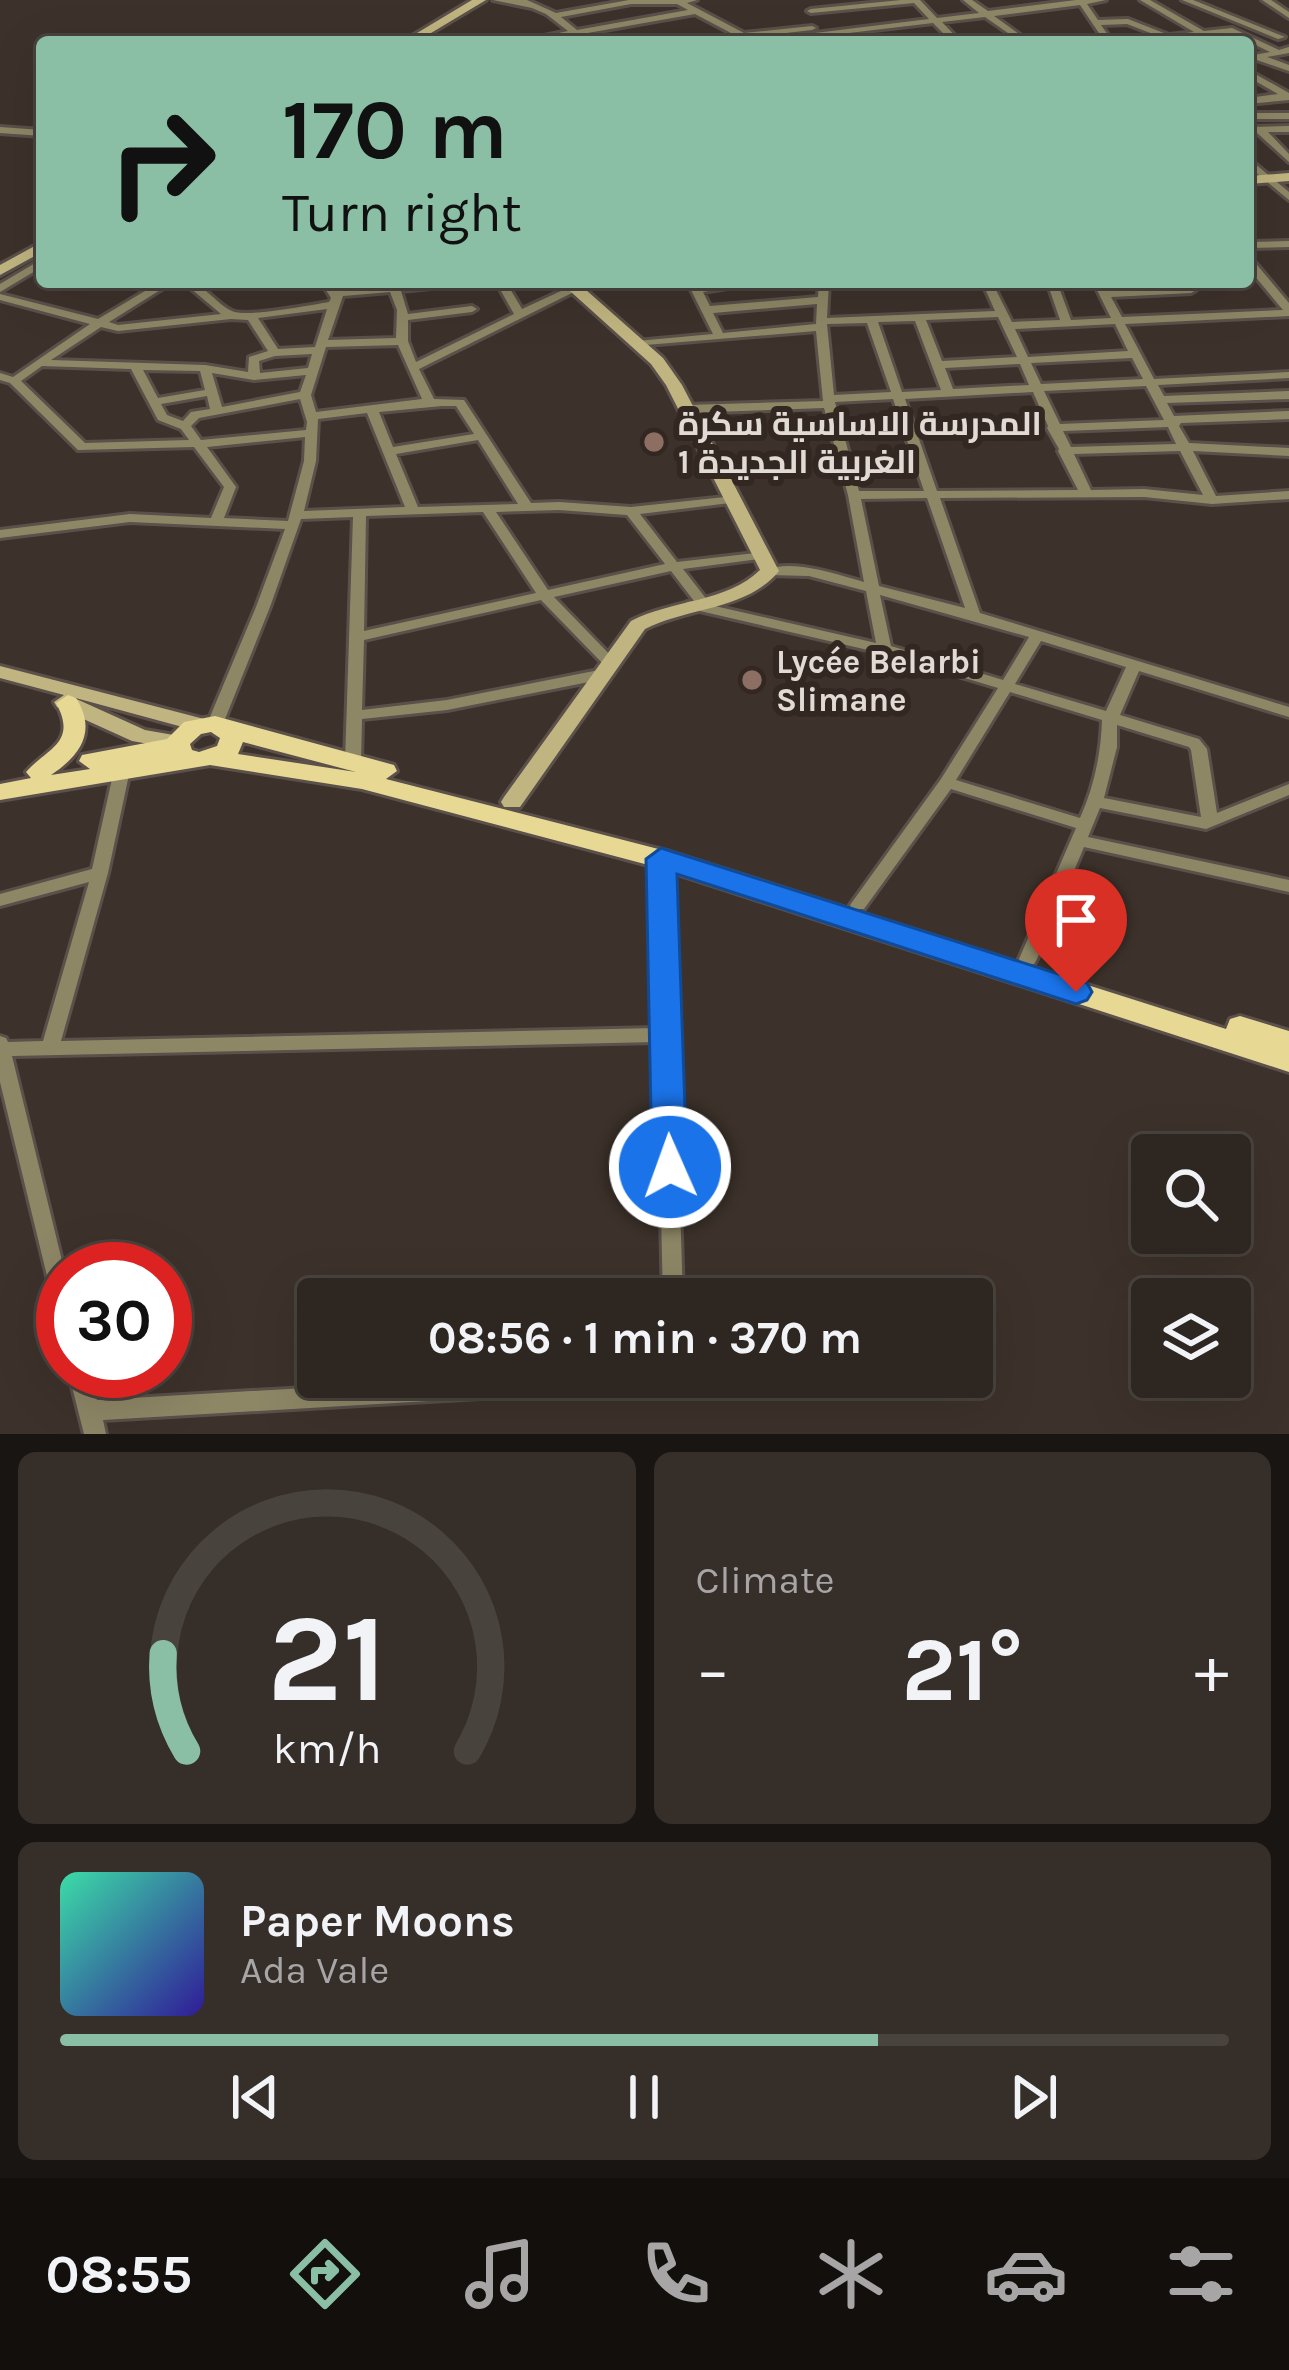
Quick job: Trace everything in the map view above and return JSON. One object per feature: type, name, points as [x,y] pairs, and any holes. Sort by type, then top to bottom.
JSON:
[{"type":"main road","points":[[38,772],[61,756],[75,737],[77,719],[68,703]]},
{"type":"main road","points":[[190,751],[215,727]]},
{"type":"main road","points":[[0,782],[38,772],[231,746],[215,727]]},
{"type":"main road","points":[[215,727],[512,802],[858,905],[1289,1042]]},
{"type":"main road","points":[[0,792],[122,770],[190,751],[362,781],[661,859],[1289,1060]]},
{"type":"street","points":[[419,36],[484,0]]},
{"type":"street","points":[[427,36],[484,0]]},
{"type":"street","points":[[497,0],[539,7]]},
{"type":"street","points":[[520,0],[554,16],[578,36]]},
{"type":"street","points":[[554,16],[632,2],[693,0]]},
{"type":"street","points":[[953,36],[939,20],[915,0],[812,5],[816,35],[939,20],[986,12],[1102,0]]},
{"type":"street","points":[[968,0],[1018,36]]},
{"type":"street","points":[[1144,0],[1202,33]]},
{"type":"street","points":[[1186,0],[1280,37]]},
{"type":"street","points":[[1266,0],[1289,16]]},
{"type":"street","points":[[1081,1],[1105,36]]},
{"type":"street","points":[[679,2],[744,36]]},
{"type":"street","points":[[556,36],[698,11]]},
{"type":"street","points":[[1095,23],[1132,21],[1165,36]]},
{"type":"street","points":[[871,29],[880,36]]},
{"type":"street","points":[[1182,36],[1232,30],[1247,36]]},
{"type":"street","points":[[1254,39],[1283,51]]},
{"type":"street","points":[[1254,58],[1289,68]]},
{"type":"street","points":[[1254,76],[1288,96]]},
{"type":"street","points":[[1254,86],[1260,90]]},
{"type":"street","points":[[1254,100],[1288,96]]},
{"type":"street","points":[[1254,116],[1289,116]]},
{"type":"street","points":[[1254,130],[1289,129]]},
{"type":"street","points":[[0,130],[36,133]]},
{"type":"street","points":[[1254,130],[1289,158]]},
{"type":"street","points":[[1254,165],[1289,196]]},
{"type":"street","points":[[1254,179],[1289,177]]},
{"type":"street","points":[[1254,245],[1289,244]]},
{"type":"street","points":[[0,284],[36,258]]},
{"type":"street","points":[[1254,268],[1289,311]]},
{"type":"street","points":[[0,284],[122,328],[250,316],[381,288]]},
{"type":"street","points":[[155,288],[41,363],[7,378],[82,447],[197,444],[312,433]]},
{"type":"street","points":[[196,288],[231,316]]},
{"type":"street","points":[[394,288],[402,341],[430,401]]},
{"type":"street","points":[[465,288],[481,335]]},
{"type":"street","points":[[505,288],[520,314]]},
{"type":"street","points":[[413,368],[566,288]]},
{"type":"street","points":[[574,288],[657,361],[765,563]]},
{"type":"street","points":[[695,288],[719,335]]},
{"type":"street","points":[[824,288],[829,401],[854,496],[884,649]]},
{"type":"street","points":[[990,288],[1086,493]]},
{"type":"street","points":[[1054,288],[1067,323]]},
{"type":"street","points":[[1102,288],[1212,500]]},
{"type":"street","points":[[1190,288],[1211,316]]},
{"type":"street","points":[[0,672],[215,727],[310,472],[312,416],[305,395],[340,295]]},
{"type":"street","points":[[706,310],[824,300]]},
{"type":"street","points":[[401,318],[472,309]]},
{"type":"street","points":[[637,344],[871,319],[1067,323],[1289,311]]},
{"type":"street","points":[[250,316],[275,353]]},
{"type":"street","points":[[919,317],[948,392]]},
{"type":"street","points":[[871,319],[974,615]]},
{"type":"street","points":[[254,377],[254,359],[275,353],[402,341]]},
{"type":"street","points":[[940,365],[1137,354]]},
{"type":"street","points":[[41,363],[205,368],[254,377],[312,371]]},
{"type":"street","points":[[136,367],[166,422],[185,427],[230,487],[217,520]]},
{"type":"street","points":[[205,368],[218,411]]},
{"type":"street","points":[[686,409],[1289,375]]},
{"type":"street","points":[[153,402],[212,392]]},
{"type":"street","points":[[1162,400],[1289,394]]},
{"type":"street","points":[[185,427],[195,415],[305,395]]},
{"type":"street","points":[[312,416],[373,412],[430,401],[466,406],[526,506]]},
{"type":"street","points":[[373,412],[413,510]]},
{"type":"street","points":[[1053,428],[1289,416]]},
{"type":"street","points":[[389,452],[483,436]]},
{"type":"street","points":[[1064,451],[1188,447],[1289,452]]},
{"type":"street","points":[[854,496],[1154,493],[1212,500],[1289,495]]},
{"type":"street","points":[[0,534],[130,518],[293,520],[361,512],[526,506],[631,511],[730,499]]},
{"type":"street","points":[[487,508],[544,594],[607,669]]},
{"type":"street","points":[[631,511],[674,566],[695,603],[884,649],[1197,746],[1210,822]]},
{"type":"street","points":[[353,762],[361,512]]},
{"type":"street","points":[[512,802],[638,625],[756,584],[765,563]]},
{"type":"street","points":[[358,637],[674,566],[765,563],[974,615],[1289,712]]},
{"type":"street","points":[[858,905],[947,783],[1038,634]]},
{"type":"street","points":[[1028,959],[1095,802],[1109,747],[1110,720],[1135,664]]},
{"type":"street","points":[[356,715],[447,705],[607,669]]},
{"type":"street","points":[[0,685],[68,703],[140,736],[190,751]]},
{"type":"street","points":[[50,1048],[100,873],[122,770]]},
{"type":"street","points":[[947,783],[1083,833],[1289,886]]},
{"type":"street","points":[[1095,802],[1210,822],[1289,789]]},
{"type":"street","points":[[661,859],[673,1278]]},
{"type":"street","points":[[0,900],[100,873]]},
{"type":"street","points":[[48,1242],[1,1046],[666,1035]]},
{"type":"street","points":[[92,1423],[404,1398]]},
{"type":"place","name":"المدرسة الاساسية سكرة الغربية الجديدة 1","points":[[654,442]]},
{"type":"place","name":"Lycée Belarbi Slimane","points":[[752,680]]},
{"type":"route","points":[[670,1167],[661,859],[1076,992]]}]
